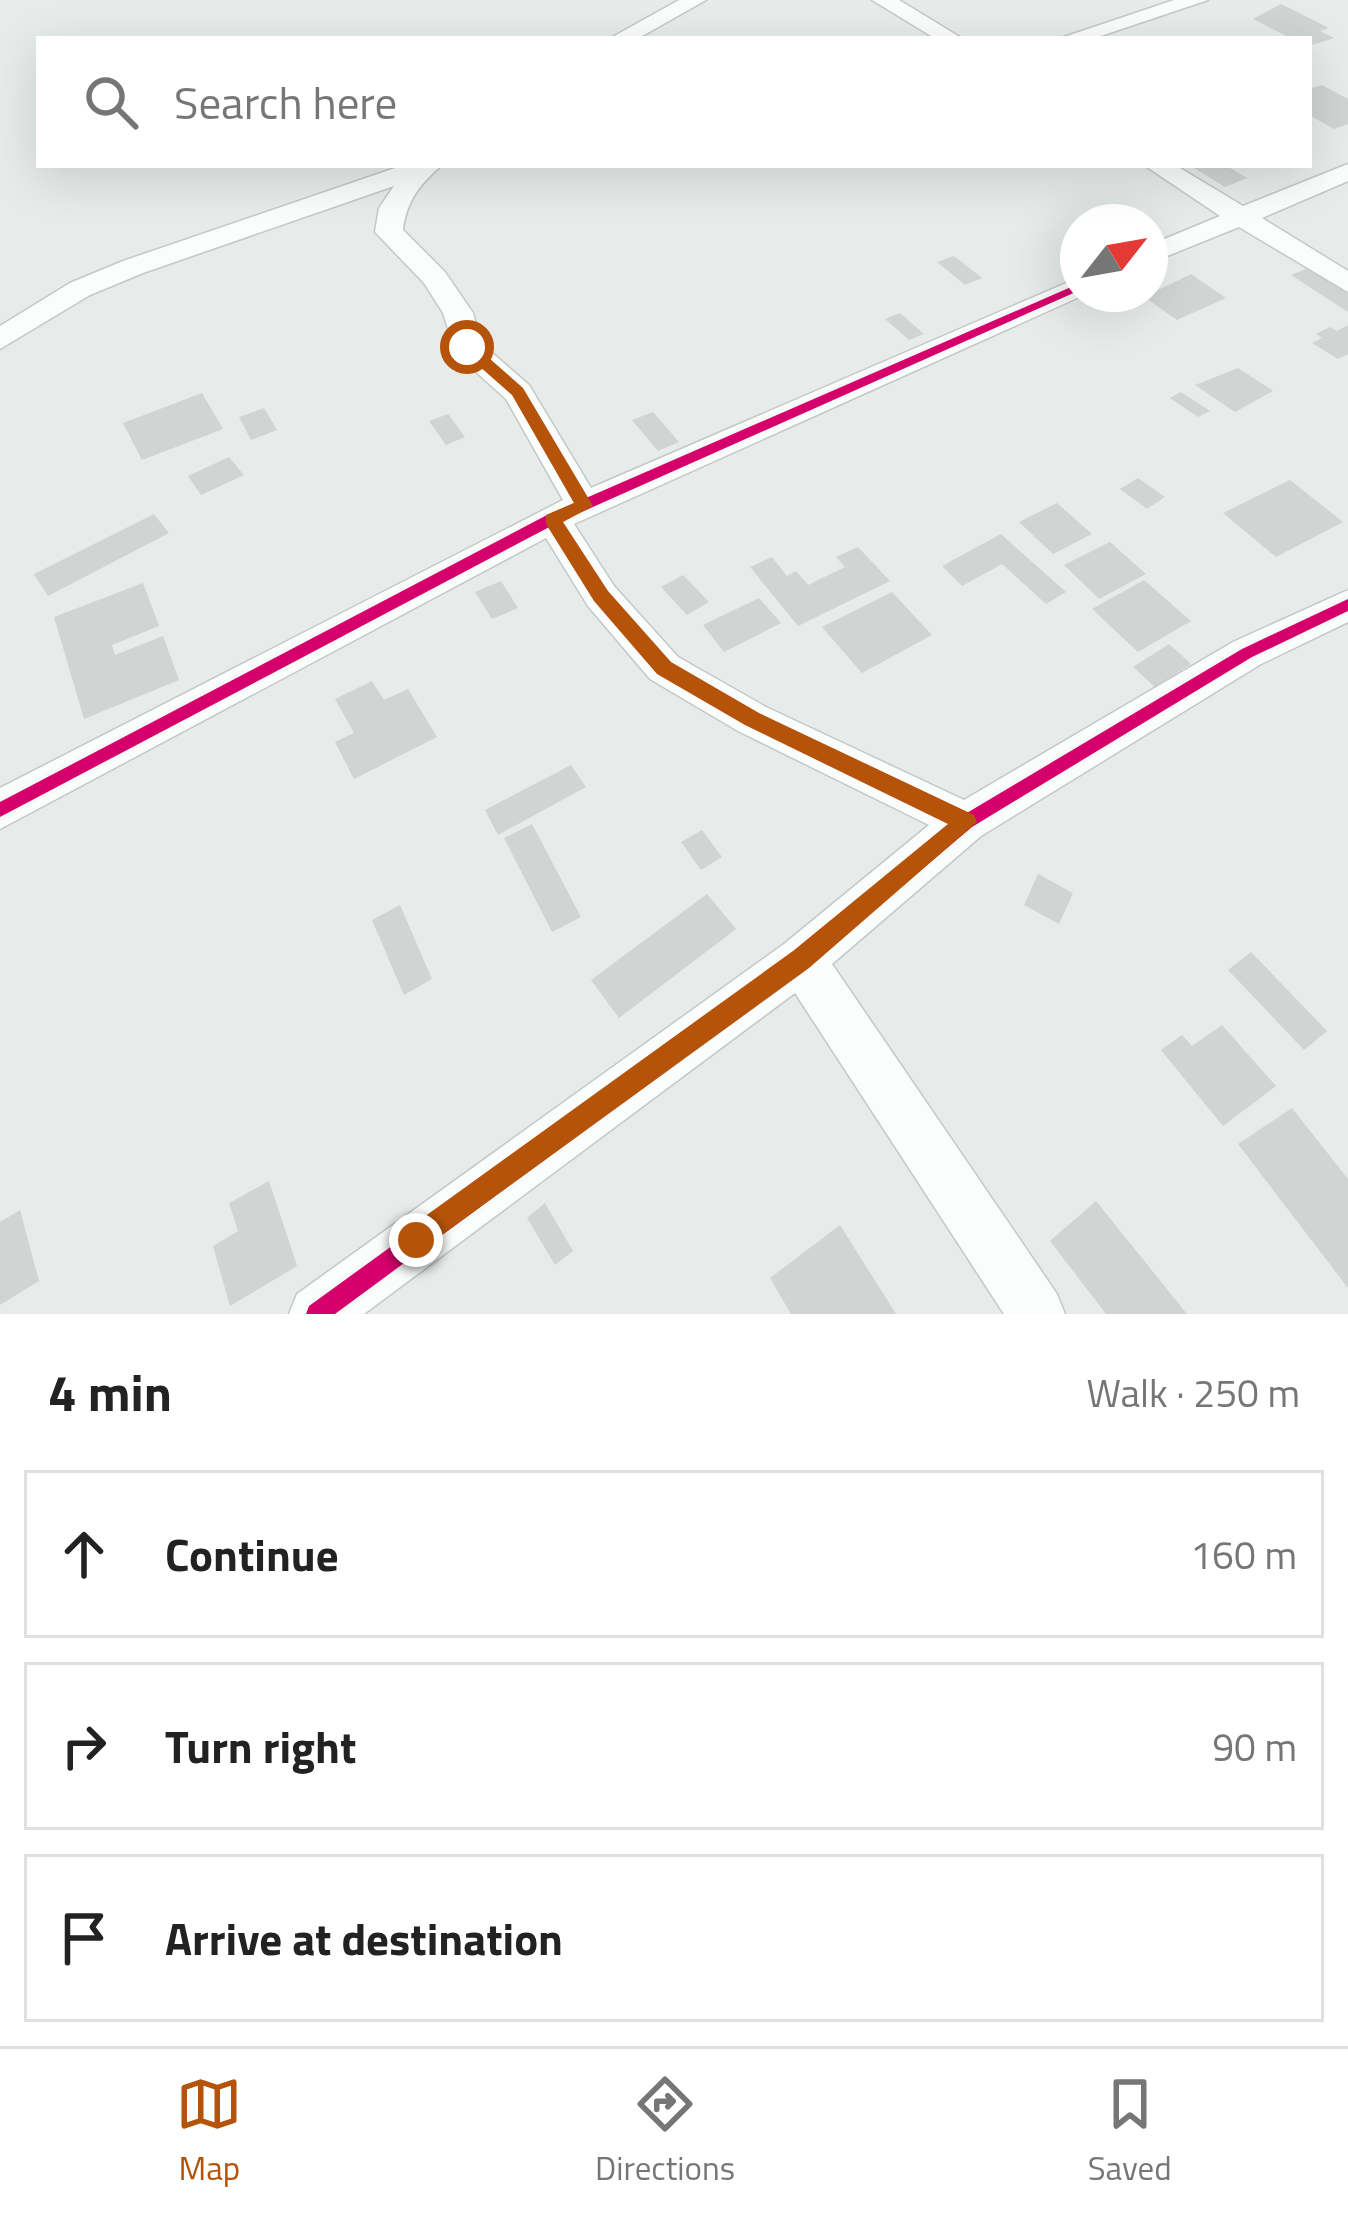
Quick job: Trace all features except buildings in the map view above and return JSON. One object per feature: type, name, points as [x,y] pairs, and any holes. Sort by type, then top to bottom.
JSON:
[{"type":"street","points":[[626,36],[695,0]]},
{"type":"street","points":[[884,0],[947,36]]},
{"type":"street","points":[[1079,36],[1197,0]]},
{"type":"street","points":[[0,339],[80,289],[134,267],[424,168]]},
{"type":"street","points":[[424,168],[392,208],[389,232],[436,278],[458,313],[467,347],[518,392],[601,596],[664,668],[752,719],[966,822]]},
{"type":"street","points":[[1162,168],[1348,283]]},
{"type":"street","points":[[1168,248],[1348,172]]},
{"type":"street","points":[[0,810],[568,513],[1060,294]]},
{"type":"street","points":[[317,1314],[801,959],[966,822],[1247,653],[1341,620]]},
{"type":"street","points":[[801,959],[1037,1314]]},
{"type":"cycle path","points":[[0,810],[552,519],[1060,295]]},
{"type":"cycle path","points":[[317,1314],[801,960],[966,822],[1247,653],[1348,605]]},
{"type":"route","points":[[416,1240],[801,959],[966,822],[752,719],[664,668],[601,596],[552,519],[584,506],[518,392],[467,347]]}]
